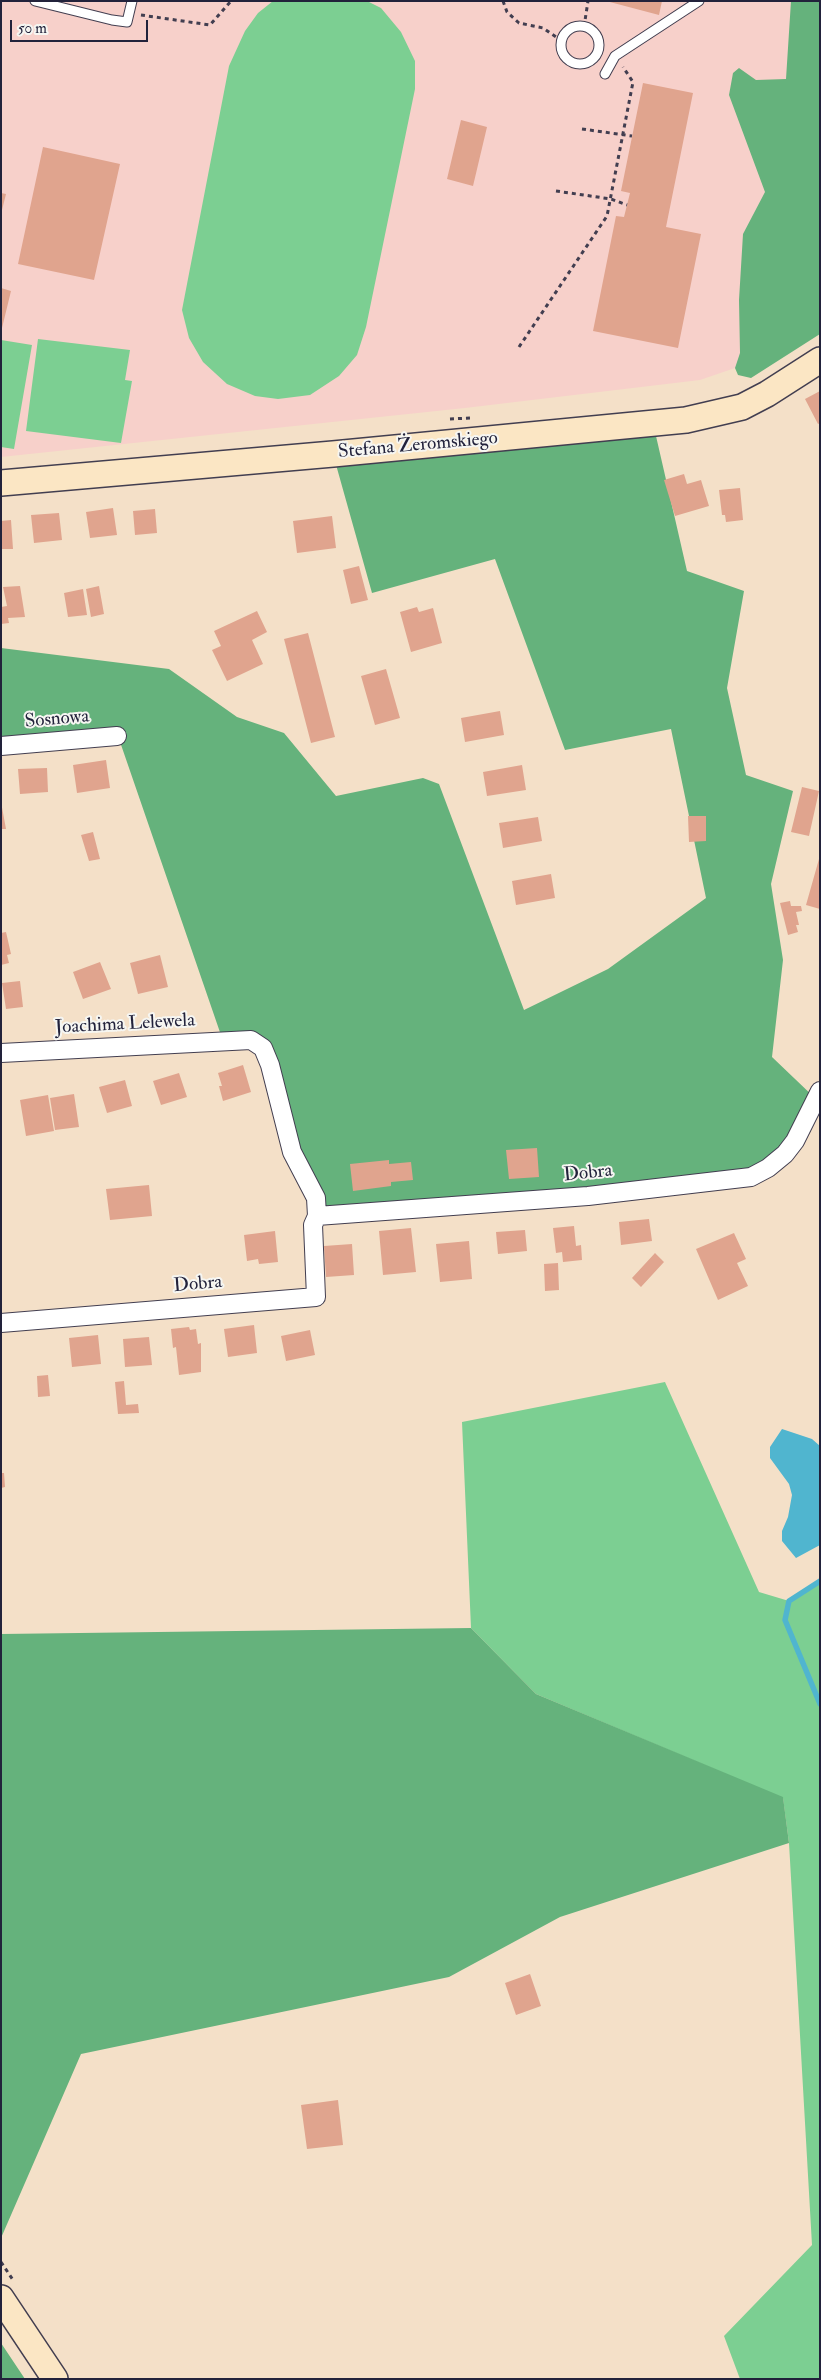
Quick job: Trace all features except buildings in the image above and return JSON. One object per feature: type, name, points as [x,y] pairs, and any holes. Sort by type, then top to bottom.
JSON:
[{"type":"street","name":"Stefana Żeromskiego","points":[[1,483],[686,420],[742,406],[767,394],[820,360]]},
{"type":"street","name":"Sosnowa","points":[[1,746],[118,736]]},
{"type":"street","name":"Joachima Lelewela","points":[[1,1053],[251,1040]]},
{"type":"street","name":"Dobra","points":[[1,1323],[316,1297],[313,1225],[317,1216],[316,1198],[292,1152],[270,1065],[262,1048],[251,1040]]},
{"type":"street","name":"Dobra","points":[[317,1216],[588,1196],[751,1176],[768,1168],[785,1154],[802,1128],[820,1091]]},
{"type":"street","points":[[1,2298],[55,2379]]},
{"type":"lane","points":[[35,1],[126,22],[132,1]]},
{"type":"lane","points":[[605,74],[615,56],[699,1]]},
{"type":"lane","points":[[584,27],[591,30],[599,42],[598,50],[590,61],[583,64],[569,60],[564,55],[562,41],[570,29],[584,27]]},
{"type":"path","points":[[130,13],[210,25],[232,1]]},
{"type":"path","points":[[503,1],[507,12],[519,23],[542,28],[562,41]]},
{"type":"path","points":[[584,27],[588,1]]},
{"type":"path","points":[[519,346],[607,216],[612,199],[633,82],[615,56]]},
{"type":"path","points":[[582,129],[632,136]]},
{"type":"path","points":[[556,191],[612,199],[627,205]]},
{"type":"shaded area","points":[[1,1],[820,1],[790,331],[735,368],[700,380],[465,408],[1,457]]},
{"type":"green space","points":[[273,1],[367,1],[381,8],[401,32],[415,61],[415,89],[366,327],[357,355],[339,376],[310,395],[278,399],[255,396],[227,384],[203,362],[189,338],[182,310],[229,66],[245,31],[258,13]]},
{"type":"green space","points":[[791,1],[820,1],[820,334],[751,378],[738,375],[735,368],[740,353],[739,300],[743,234],[765,192],[729,95],[733,73],[739,68],[756,80],[786,79]]},
{"type":"green space","points":[[38,339],[130,350],[125,380],[132,381],[121,443],[26,431]]},
{"type":"green space","points":[[1,340],[32,345],[14,449],[1,447]]},
{"type":"green space","points":[[653,423],[687,571],[744,591],[727,688],[746,775],[793,791],[771,884],[783,960],[772,1057],[817,1100],[806,1122],[751,1177],[317,1216],[263,1048],[223,1041],[118,736],[1,746],[1,648],[169,669],[237,717],[284,733],[336,796],[423,778],[439,784],[524,1010],[608,969],[706,898],[671,729],[565,750],[495,559],[372,593],[333,454]]},
{"type":"green space","points":[[665,1382],[759,1592],[789,1601],[820,1581],[820,2379],[740,2379],[724,2336],[812,2245],[789,1843],[783,1798],[536,1694],[471,1628],[462,1422]]},
{"type":"green space","points":[[471,1628],[536,1694],[783,1797],[789,1843],[560,1917],[449,1977],[81,2054],[1,2238],[1,1634]]},
{"type":"green space","points":[[1,2343],[25,2379],[1,2379]]},
{"type":"water","points":[[782,1429],[812,1439],[820,1446],[820,1545],[796,1558],[782,1541],[782,1531],[788,1517],[792,1495],[789,1484],[770,1458],[770,1447]]},
{"type":"waterway","points":[[820,1581],[789,1601],[785,1620],[820,1704]]}]
